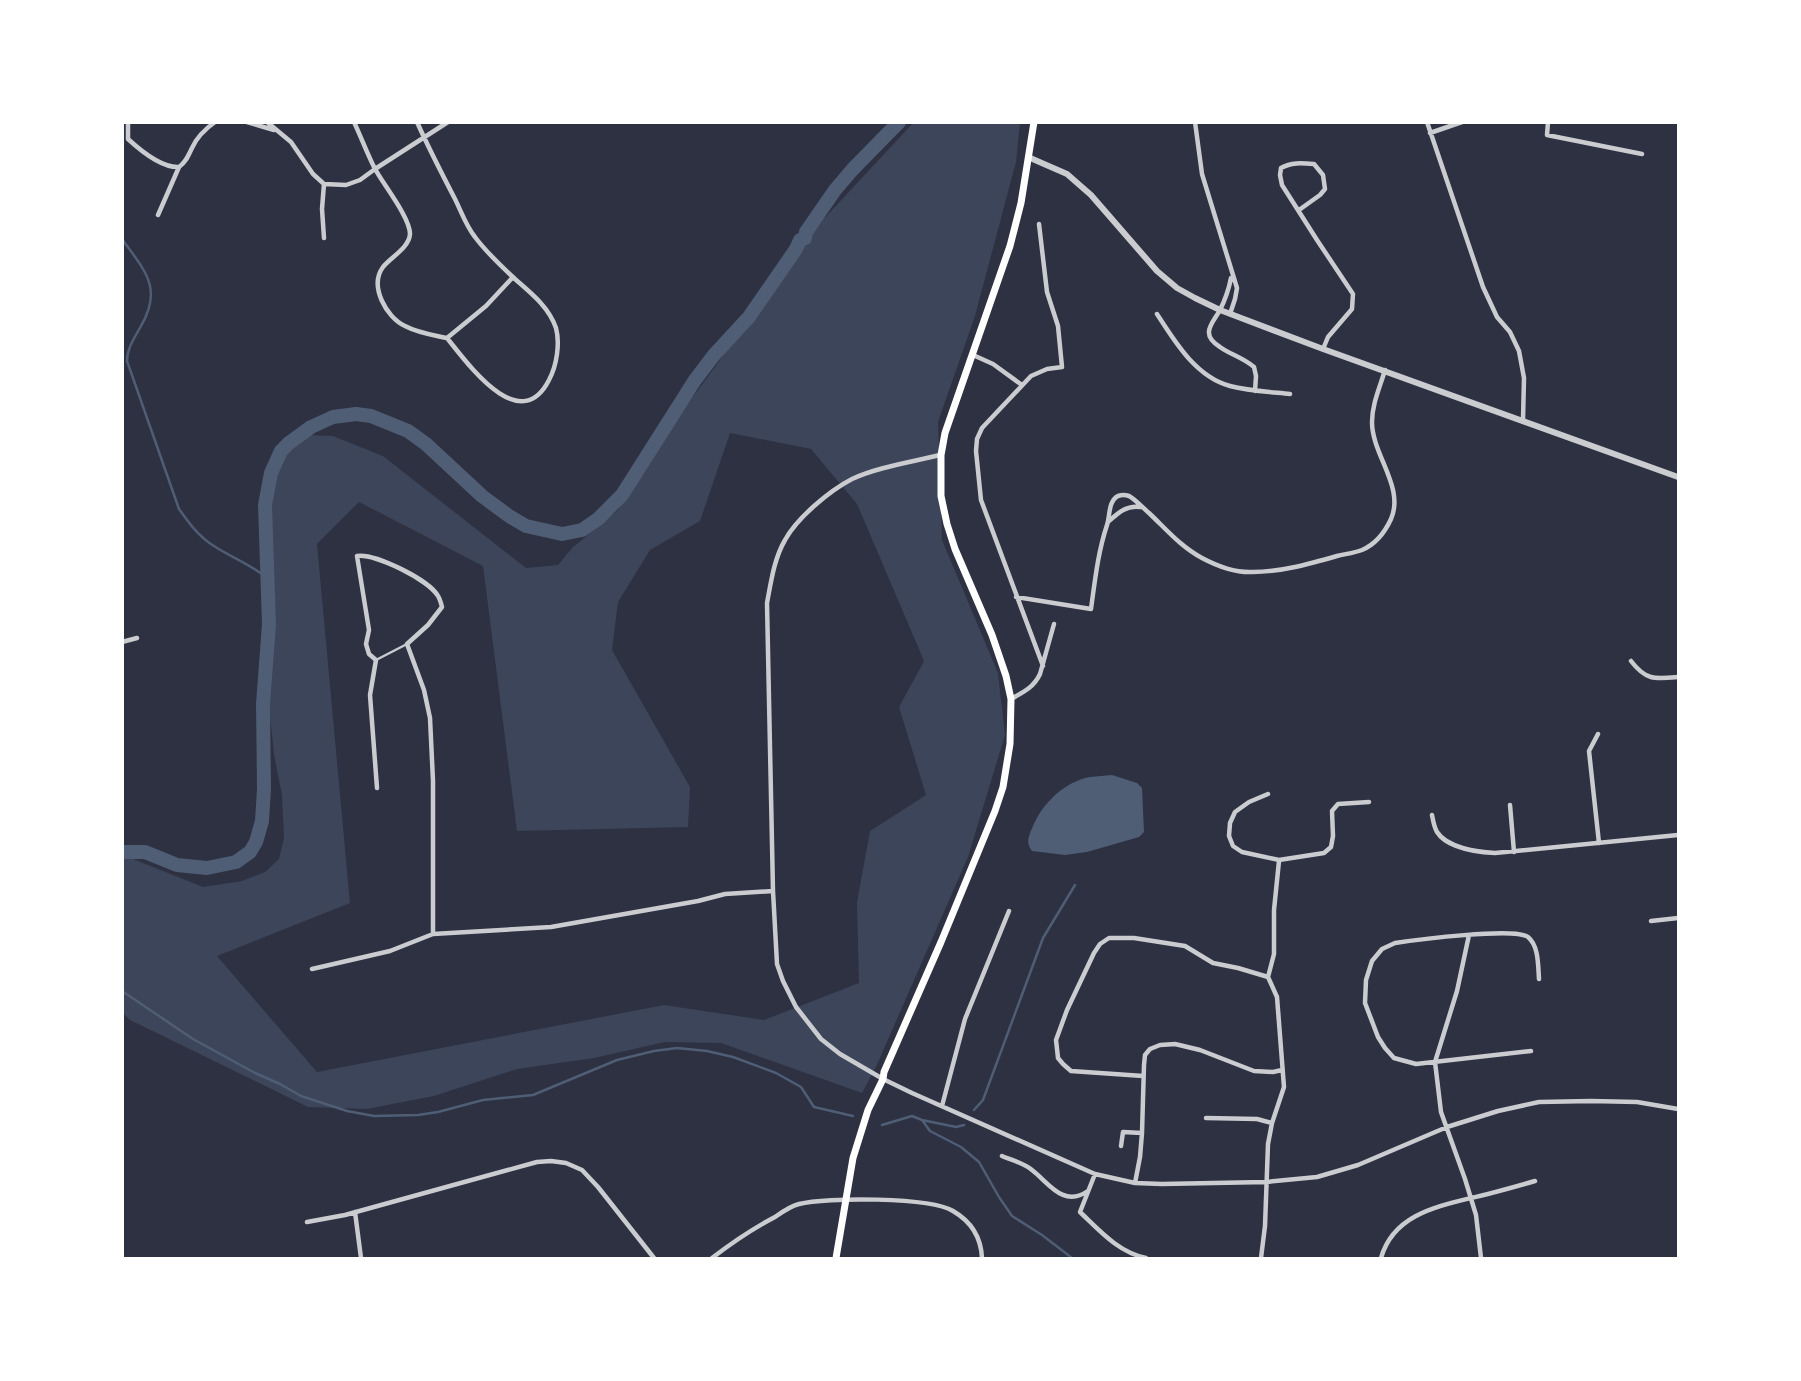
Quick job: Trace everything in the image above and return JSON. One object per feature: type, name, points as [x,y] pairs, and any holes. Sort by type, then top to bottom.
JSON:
[{"type":"main road","points":[[836,1258],[853,1158],[868,1110],[995,811],[1008,762],[1011,699],[1006,676],[947,524],[941,496],[941,455],[945,433],[1010,246],[1021,203],[1034,122]]},
{"type":"street","points":[[128,122],[128,139],[173,168],[185,163],[199,137],[215,122]]},
{"type":"street","points":[[247,122],[275,131]]},
{"type":"street","points":[[267,122],[291,142],[313,174],[324,184],[346,185],[360,180],[448,122]]},
{"type":"street","points":[[354,122],[375,169],[402,213],[410,233],[399,252],[379,274],[382,302],[396,320],[408,328],[447,338],[474,371],[493,388],[519,401],[534,400],[551,376],[557,347],[556,329],[546,309],[473,236],[418,122]]},
{"type":"street","points":[[1195,122],[1202,174],[1237,288],[1230,314]]},
{"type":"street","points":[[1427,122],[1483,288],[1497,317],[1510,332],[1519,351],[1524,377],[1523,420]]},
{"type":"street","points":[[1430,133],[1462,122]]},
{"type":"street","points":[[1548,122],[1547,135],[1642,154]]},
{"type":"street","points":[[1028,157],[1066,174],[1091,195],[1157,271],[1186,293],[1220,310],[1678,477]]},
{"type":"street","points":[[1299,211],[1325,189],[1323,175],[1314,164],[1295,163],[1281,168],[1280,175],[1282,185],[1353,294],[1352,309],[1328,337],[1323,349]]},
{"type":"street","points":[[158,215],[179,167]]},
{"type":"street","points":[[324,184],[324,238]]},
{"type":"street","points":[[1039,224],[1047,292],[1058,326],[1062,367],[1047,369],[1031,376],[982,428],[976,451],[981,500],[1042,666]]},
{"type":"street","points":[[1231,275],[1220,310],[1210,322],[1209,334],[1213,342],[1221,348],[1254,367],[1255,391]]},
{"type":"street","points":[[447,338],[486,306],[513,277]]},
{"type":"street","points":[[1157,314],[1184,354],[1212,379],[1229,386],[1290,394]]},
{"type":"street","points":[[973,355],[1023,385]]},
{"type":"street","points":[[1016,597],[1091,608],[1108,513],[1118,496],[1129,496],[1186,548],[1202,558],[1234,571],[1253,572],[1296,567],[1363,550],[1384,532],[1392,516],[1394,498],[1391,480],[1374,441],[1372,422],[1385,370]]},
{"type":"street","points":[[941,455],[852,480],[827,496],[803,517],[784,541],[767,603],[777,964],[796,1007],[821,1039],[840,1054],[912,1093],[1095,1174],[1135,1183],[1266,1182],[1317,1177],[1358,1165],[1447,1127],[1539,1102],[1637,1102],[1678,1109]]},
{"type":"street","points":[[1108,522],[1125,509],[1144,508]]},
{"type":"street","points":[[377,788],[370,695],[376,660],[369,654],[366,644],[369,630],[358,556],[366,555],[410,573],[438,594],[442,607],[428,625],[407,644],[424,690],[430,718],[433,781],[433,934]]},
{"type":"street","points":[[1011,699],[1037,681],[1054,624]]},
{"type":"street","points":[[122,642],[137,638]]},
{"type":"street","points":[[1632,661],[1639,671],[1654,679],[1678,677]]},
{"type":"street","points":[[1598,734],[1589,751],[1599,843]]},
{"type":"street","points":[[1268,794],[1249,802],[1236,812],[1230,823],[1229,836],[1233,846],[1242,852],[1279,860],[1324,853],[1331,847],[1332,811],[1338,804],[1369,802]]},
{"type":"street","points":[[1510,805],[1514,852]]},
{"type":"street","points":[[1432,815],[1437,833],[1453,845],[1476,852],[1514,852],[1678,835]]},
{"type":"street","points":[[1261,1258],[1268,1144],[1284,1087],[1277,997],[1268,978],[1274,954],[1274,911],[1279,860]]},
{"type":"street","points":[[312,969],[390,951],[433,934],[551,927],[726,894],[773,891]]},
{"type":"street","points":[[942,1106],[965,1019],[1009,911]]},
{"type":"street","points":[[1651,921],[1678,918]]},
{"type":"street","points":[[1531,1051],[1416,1064],[1394,1058],[1385,1048],[1365,1003],[1366,980],[1372,961],[1382,949],[1395,943],[1520,933],[1528,937],[1535,947],[1539,979]]},
{"type":"street","points":[[1469,935],[1457,991],[1435,1062],[1441,1112],[1471,1198],[1481,1258]]},
{"type":"street","points":[[1143,1076],[1071,1071],[1058,1058],[1056,1051],[1056,1040],[1067,1010],[1094,953],[1105,939],[1134,938],[1185,946],[1213,963],[1268,978]]},
{"type":"street","points":[[1135,1183],[1142,1133],[1145,1055],[1150,1049],[1164,1044],[1189,1046],[1254,1071],[1282,1070]]},
{"type":"street","points":[[1206,1118],[1257,1119],[1272,1123]]},
{"type":"street","points":[[1121,1146],[1123,1132],[1142,1133]]},
{"type":"street","points":[[1002,1156],[1031,1168],[1054,1191],[1067,1197],[1083,1195],[1090,1190]]},
{"type":"street","points":[[307,1222],[355,1212],[537,1162],[551,1161],[566,1163],[582,1170],[598,1186],[654,1258]]},
{"type":"street","points":[[1095,1174],[1080,1212],[1110,1241],[1134,1255],[1146,1258]]},
{"type":"street","points":[[1381,1258],[1401,1226],[1415,1215],[1428,1209],[1535,1181]]},
{"type":"street","points":[[712,1258],[746,1233],[797,1204],[845,1198],[919,1202],[952,1210],[976,1231],[980,1239],[982,1258]]},
{"type":"street","points":[[355,1212],[361,1258]]},
{"type":"lane","points":[[376,660],[407,644]]},
{"type":"shaded area","points":[[913,123],[1020,123],[1016,162],[975,316],[938,422],[942,540],[998,673],[1005,735],[968,857],[876,1067],[862,1093],[721,1043],[665,1042],[594,1058],[517,1069],[434,1096],[367,1109],[308,1107],[130,1020],[123,1013],[122,859],[128,857],[203,887],[242,881],[265,872],[279,859],[284,838],[282,795],[274,755],[269,706],[272,506],[275,473],[288,450],[310,435],[333,436],[383,456],[526,568],[558,565],[572,548],[617,511],[650,464],[674,423],[819,224]],"holes":[[[730,433],[811,449],[857,504],[924,661],[899,707],[926,795],[870,831],[857,902],[859,983],[764,1020],[664,1005],[317,1072],[217,956],[350,903],[317,544],[359,502],[483,566],[517,831],[688,827],[690,787],[612,650],[618,602],[650,550],[700,521]]]},
{"type":"shaded area","points":[[1112,775],[1137,783],[1142,788],[1144,832],[1139,837],[1087,852],[1065,855],[1032,851],[1028,842],[1033,826],[1042,809],[1056,795],[1080,780]]},
{"type":"waterway","points":[[122,852],[145,852],[177,865],[207,868],[236,862],[250,852],[256,842],[262,821],[264,789],[263,704],[269,624],[265,505],[271,473],[281,451],[289,443],[311,427],[333,417],[356,414],[371,416],[408,431],[426,444],[482,496],[526,526],[562,534],[582,530],[598,519],[622,495],[695,380],[749,317],[835,190],[899,122]]},
{"type":"waterway","points":[[122,239],[144,271],[151,290],[147,313],[130,347],[127,361],[179,509],[209,542],[267,578]]},
{"type":"waterway","points":[[974,1110],[983,1100],[1043,938],[1075,885]]},
{"type":"waterway","points":[[122,991],[193,1039],[301,1096],[347,1111],[374,1116],[418,1115],[483,1100],[533,1095],[617,1060],[677,1048],[733,1057],[776,1073],[801,1087],[814,1107],[853,1116]]},
{"type":"waterway","points":[[882,1125],[912,1116],[956,1127],[964,1125]]},
{"type":"waterway","points":[[922,1120],[930,1131],[961,1147],[979,1162],[1012,1216],[1072,1258]]}]
